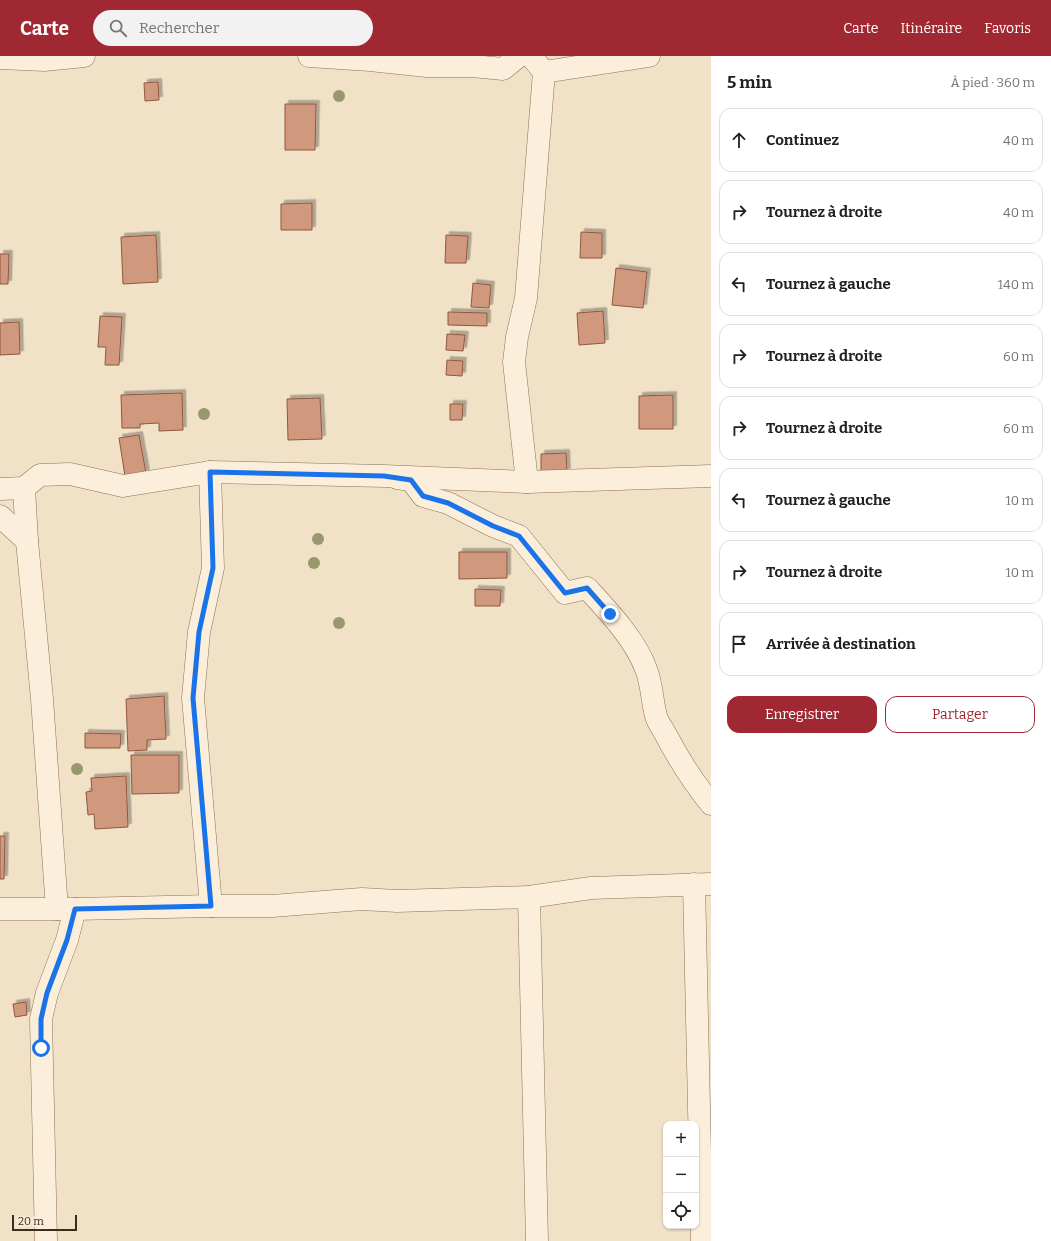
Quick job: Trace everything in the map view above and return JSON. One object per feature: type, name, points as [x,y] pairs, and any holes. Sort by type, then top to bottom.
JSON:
[{"type":"street","points":[[0,58],[84,56]]},
{"type":"street","points":[[309,56],[427,66],[503,68],[519,56]]},
{"type":"street","points":[[527,482],[514,362],[517,337],[526,298],[538,64],[648,56]]},
{"type":"street","points":[[0,489],[24,488],[40,475],[70,474],[123,486],[210,472],[384,476],[527,482],[711,476]]},
{"type":"street","points":[[210,472],[213,568],[199,632],[193,698],[211,906]]},
{"type":"street","points":[[384,476],[411,480],[423,496],[448,503],[493,526],[519,536],[565,593],[587,588],[610,614],[634,645],[646,668],[652,689],[656,717],[675,753],[711,804]]},
{"type":"street","points":[[24,488],[27,541],[42,699],[66,909],[67,940],[47,993],[41,1019],[46,1241]]},
{"type":"street","points":[[0,516],[27,541]]},
{"type":"street","points":[[0,909],[272,906],[362,899],[397,901],[529,897],[591,888],[703,884],[702,1241]]},
{"type":"street","points":[[529,897],[537,1241]]},
{"type":"building","points":[[158,82],[159,100],[145,101],[144,83]]},
{"type":"building","points":[[285,104],[316,104],[315,150],[285,150]]},
{"type":"building","points":[[312,203],[312,230],[281,230],[281,204]]},
{"type":"building","points":[[581,232],[602,233],[602,258],[580,258]]},
{"type":"building","points":[[156,235],[158,282],[123,284],[121,237]]},
{"type":"building","points":[[446,235],[468,236],[466,263],[445,263]]},
{"type":"building","points":[[0,254],[9,254],[8,284],[0,284]]},
{"type":"building","points":[[616,268],[647,272],[643,308],[612,305]]},
{"type":"building","points":[[473,283],[491,285],[489,308],[471,307]]},
{"type":"building","points":[[603,311],[605,343],[579,345],[577,313]]},
{"type":"building","points":[[448,312],[487,313],[487,326],[448,325]]},
{"type":"building","points":[[100,316],[122,317],[119,365],[105,365],[106,347],[98,347]]},
{"type":"building","points":[[19,322],[20,354],[0,355],[0,323]]},
{"type":"building","points":[[447,334],[465,335],[463,351],[446,350]]},
{"type":"building","points":[[447,360],[463,361],[462,376],[446,375]]},
{"type":"building","points":[[182,393],[183,430],[159,431],[159,423],[140,424],[140,428],[122,428],[121,395]]},
{"type":"building","points":[[673,395],[673,429],[639,429],[639,396]]},
{"type":"building","points":[[320,398],[322,439],[288,440],[287,399]]},
{"type":"building","points":[[450,404],[463,404],[462,420],[450,420]]},
{"type":"building","points":[[139,435],[146,473],[125,476],[119,438]]},
{"type":"building","points":[[566,453],[567,472],[541,474],[541,454]]},
{"type":"building","points":[[459,552],[507,552],[507,578],[459,579]]},
{"type":"building","points":[[475,589],[501,590],[500,606],[475,606]]},
{"type":"building","points":[[164,696],[166,739],[147,740],[147,750],[128,751],[126,699]]},
{"type":"building","points":[[85,733],[121,734],[120,748],[85,748]]},
{"type":"building","points":[[131,755],[179,755],[179,793],[132,794]]},
{"type":"building","points":[[126,776],[128,827],[95,829],[94,814],[88,815],[86,792],[92,791],[91,778]]},
{"type":"building","points":[[0,836],[5,836],[4,879],[0,879]]},
{"type":"building","points":[[26,1002],[27,1015],[15,1017],[13,1004]]},
{"type":"route","points":[[41,1048],[41,1019],[47,993],[67,940],[75,909],[211,906],[193,698],[199,632],[213,568],[210,472],[384,476],[411,480],[423,496],[448,503],[493,526],[519,536],[565,593],[587,588],[610,614]]}]
